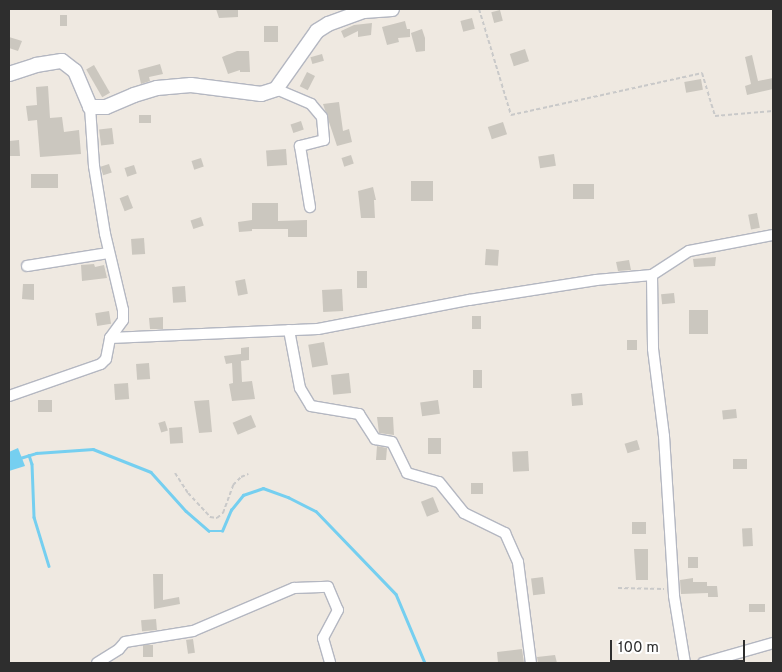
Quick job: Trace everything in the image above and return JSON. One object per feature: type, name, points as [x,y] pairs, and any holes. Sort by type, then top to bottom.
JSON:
[{"type":"street","points":[[90,107],[106,108],[134,95],[157,88],[191,85],[261,94],[276,88],[317,30],[328,24],[364,12],[392,9]]},
{"type":"street","points":[[9,74],[36,65],[62,61],[76,71],[90,107],[94,166],[108,253],[123,310],[123,320],[110,338],[106,359],[101,364],[9,396]]},
{"type":"street","points":[[276,88],[311,104],[322,117],[324,140],[300,146],[310,207]]},
{"type":"street","points":[[110,338],[318,329],[469,300],[596,280],[652,276],[689,251],[773,235]]},
{"type":"street","points":[[27,266],[108,253]]},
{"type":"street","points":[[652,276],[653,349],[664,436],[674,589],[684,663]]},
{"type":"street","points":[[289,330],[300,388],[311,406],[359,414],[375,439],[392,442],[407,472],[439,482],[464,513],[505,533],[518,562],[532,663]]},
{"type":"street","points":[[98,663],[119,649],[125,642],[193,631],[294,588],[328,587],[338,610],[323,638],[330,663]]},
{"type":"street","points":[[703,663],[773,643]]},
{"type":"path","points":[[480,9],[510,115],[702,73],[715,116],[773,111]]},
{"type":"path","points":[[175,473],[188,493],[210,517],[217,518],[223,513],[233,485],[241,477],[248,474]]},
{"type":"path","points":[[618,588],[674,589]]},
{"type":"water","points":[[18,448],[25,466],[9,471],[9,452]]},
{"type":"building","points":[[216,9],[238,9],[238,17],[219,18]]},
{"type":"building","points":[[500,10],[503,21],[494,23],[491,12]]},
{"type":"building","points":[[60,15],[67,15],[67,26],[60,26]]},
{"type":"building","points":[[472,18],[475,29],[463,32],[460,21]]},
{"type":"building","points":[[405,21],[407,29],[410,29],[410,37],[398,38],[399,42],[387,45],[382,27]]},
{"type":"building","points":[[372,23],[371,35],[358,37],[358,31],[344,38],[341,31],[354,25]]},
{"type":"building","points":[[264,26],[278,26],[278,42],[264,42]]},
{"type":"building","points":[[422,29],[425,38],[425,51],[416,52],[411,33]]},
{"type":"building","points":[[9,37],[22,41],[18,51],[9,48]]},
{"type":"building","points":[[525,49],[529,61],[514,66],[510,54]]},
{"type":"building","points":[[237,51],[249,51],[250,72],[240,72],[240,70],[228,74],[222,57]]},
{"type":"building","points":[[322,54],[324,61],[312,64],[310,57]]},
{"type":"building","points":[[752,55],[758,81],[773,78],[773,89],[747,95],[745,86],[751,84],[745,57]]},
{"type":"building","points":[[160,64],[163,74],[149,77],[150,81],[141,84],[138,70]]},
{"type":"building","points":[[94,65],[110,93],[102,97],[86,70]]},
{"type":"building","points":[[307,72],[315,76],[308,90],[300,86]]},
{"type":"building","points":[[701,79],[703,90],[686,93],[684,82]]},
{"type":"building","points":[[48,86],[50,118],[62,117],[64,132],[79,130],[81,154],[40,157],[37,120],[28,121],[26,106],[37,105],[36,87]]},
{"type":"building","points":[[339,102],[343,131],[349,129],[352,142],[337,146],[323,104]]},
{"type":"building","points":[[139,115],[151,115],[151,123],[139,123]]},
{"type":"building","points":[[301,121],[304,130],[293,133],[291,124]]},
{"type":"building","points":[[503,122],[507,134],[492,139],[488,127]]},
{"type":"building","points":[[112,128],[114,144],[101,145],[99,130]]},
{"type":"building","points":[[19,140],[20,156],[9,156],[9,141]]},
{"type":"building","points":[[286,149],[287,165],[267,166],[266,150]]},
{"type":"building","points":[[554,154],[556,166],[540,168],[538,157]]},
{"type":"building","points":[[351,155],[354,164],[344,167],[341,158]]},
{"type":"building","points":[[201,158],[204,167],[194,170],[191,161]]},
{"type":"building","points":[[109,164],[112,173],[103,175],[100,167]]},
{"type":"building","points":[[134,165],[137,174],[127,177],[124,168]]},
{"type":"building","points":[[31,174],[58,174],[58,188],[31,188]]},
{"type":"building","points":[[411,181],[433,181],[433,201],[411,201]]},
{"type":"building","points":[[573,184],[594,184],[594,199],[573,199]]},
{"type":"building","points":[[373,187],[376,200],[374,200],[375,218],[361,218],[358,191]]},
{"type":"building","points":[[128,195],[133,208],[125,211],[120,198]]},
{"type":"building","points":[[252,203],[278,203],[278,221],[307,220],[307,237],[288,237],[288,229],[252,229],[252,231],[239,232],[238,222],[252,220]]},
{"type":"building","points":[[757,213],[760,228],[751,229],[748,215]]},
{"type":"building","points":[[201,217],[204,226],[193,229],[191,220]]},
{"type":"building","points":[[144,238],[145,254],[132,255],[131,239]]},
{"type":"building","points":[[486,249],[499,250],[498,266],[485,265]]},
{"type":"building","points":[[716,257],[715,266],[694,267],[693,259]]},
{"type":"building","points":[[629,260],[631,270],[618,271],[616,262]]},
{"type":"building","points":[[94,264],[95,267],[104,265],[107,278],[82,281],[81,265]]},
{"type":"building","points":[[357,271],[367,271],[367,288],[357,288]]},
{"type":"building","points":[[245,279],[248,294],[238,296],[235,281]]},
{"type":"building","points":[[23,284],[34,284],[34,300],[22,299]]},
{"type":"building","points":[[185,286],[186,302],[173,303],[172,287]]},
{"type":"building","points":[[342,289],[343,311],[323,312],[322,290]]},
{"type":"building","points":[[674,293],[675,303],[662,304],[661,294]]},
{"type":"building","points":[[689,310],[708,310],[708,334],[689,334]]},
{"type":"building","points":[[109,311],[111,324],[97,326],[95,313]]},
{"type":"building","points":[[472,316],[481,316],[481,329],[472,329]]},
{"type":"building","points":[[163,317],[163,329],[150,329],[149,318]]},
{"type":"building","points":[[627,340],[637,340],[637,350],[627,350]]},
{"type":"building","points":[[324,342],[328,365],[312,367],[308,345]]},
{"type":"building","points":[[249,347],[249,360],[241,361],[242,382],[252,381],[255,399],[232,401],[229,384],[233,383],[232,363],[226,364],[224,356],[241,354],[241,348]]},
{"type":"building","points":[[149,363],[150,379],[137,380],[136,364]]},
{"type":"building","points":[[473,370],[482,370],[482,388],[473,388]]},
{"type":"building","points":[[349,373],[351,393],[333,395],[331,375]]},
{"type":"building","points":[[128,383],[129,399],[115,400],[114,384]]},
{"type":"building","points":[[582,393],[583,405],[572,406],[571,394]]},
{"type":"building","points":[[38,400],[52,400],[52,412],[38,412]]},
{"type":"building","points":[[209,400],[212,432],[199,433],[194,401]]},
{"type":"building","points":[[438,400],[440,414],[422,416],[420,403]]},
{"type":"building","points":[[736,409],[737,418],[723,419],[722,410]]},
{"type":"building","points":[[251,415],[256,427],[238,435],[233,423]]},
{"type":"building","points":[[377,417],[393,417],[394,435],[379,433]]},
{"type":"building","points":[[165,421],[168,431],[161,433],[158,423]]},
{"type":"building","points":[[182,427],[183,443],[170,444],[169,428]]},
{"type":"building","points":[[428,438],[441,438],[441,454],[428,454]]},
{"type":"building","points":[[637,440],[640,450],[627,453],[625,444]]},
{"type":"building","points":[[377,446],[387,448],[386,460],[376,460]]},
{"type":"building","points":[[528,451],[529,471],[513,472],[512,452]]},
{"type":"building","points":[[733,459],[747,459],[747,469],[733,469]]},
{"type":"building","points":[[471,483],[483,483],[483,494],[471,494]]},
{"type":"building","points":[[433,497],[439,512],[427,517],[421,502]]},
{"type":"building","points":[[632,522],[646,522],[646,534],[632,534]]},
{"type":"building","points":[[752,528],[753,546],[743,546],[742,529]]},
{"type":"building","points":[[634,549],[648,549],[648,580],[636,580]]},
{"type":"building","points":[[688,557],[698,557],[698,568],[688,568]]},
{"type":"building","points":[[153,574],[163,574],[163,600],[179,597],[180,604],[154,609]]},
{"type":"building","points":[[543,577],[545,594],[533,595],[531,578]]},
{"type":"building","points":[[693,578],[693,582],[707,582],[707,586],[717,586],[718,597],[708,597],[708,593],[681,594],[680,580]]},
{"type":"building","points":[[749,604],[765,604],[765,612],[749,612]]},
{"type":"building","points":[[156,619],[157,630],[142,631],[141,620]]},
{"type":"building","points":[[193,639],[195,653],[188,654],[186,640]]},
{"type":"building","points":[[143,645],[153,645],[153,657],[143,657]]},
{"type":"building","points":[[522,649],[524,663],[498,663],[497,652]]},
{"type":"building","points":[[555,655],[557,663],[538,663],[537,657]]},
{"type":"waterway","points":[[20,458],[36,453],[93,449],[151,472],[186,511],[209,531],[222,531],[231,510],[243,495],[263,488],[288,497],[316,511],[396,594],[425,663]]},
{"type":"waterway","points":[[29,455],[32,464],[34,517],[49,566]]}]
